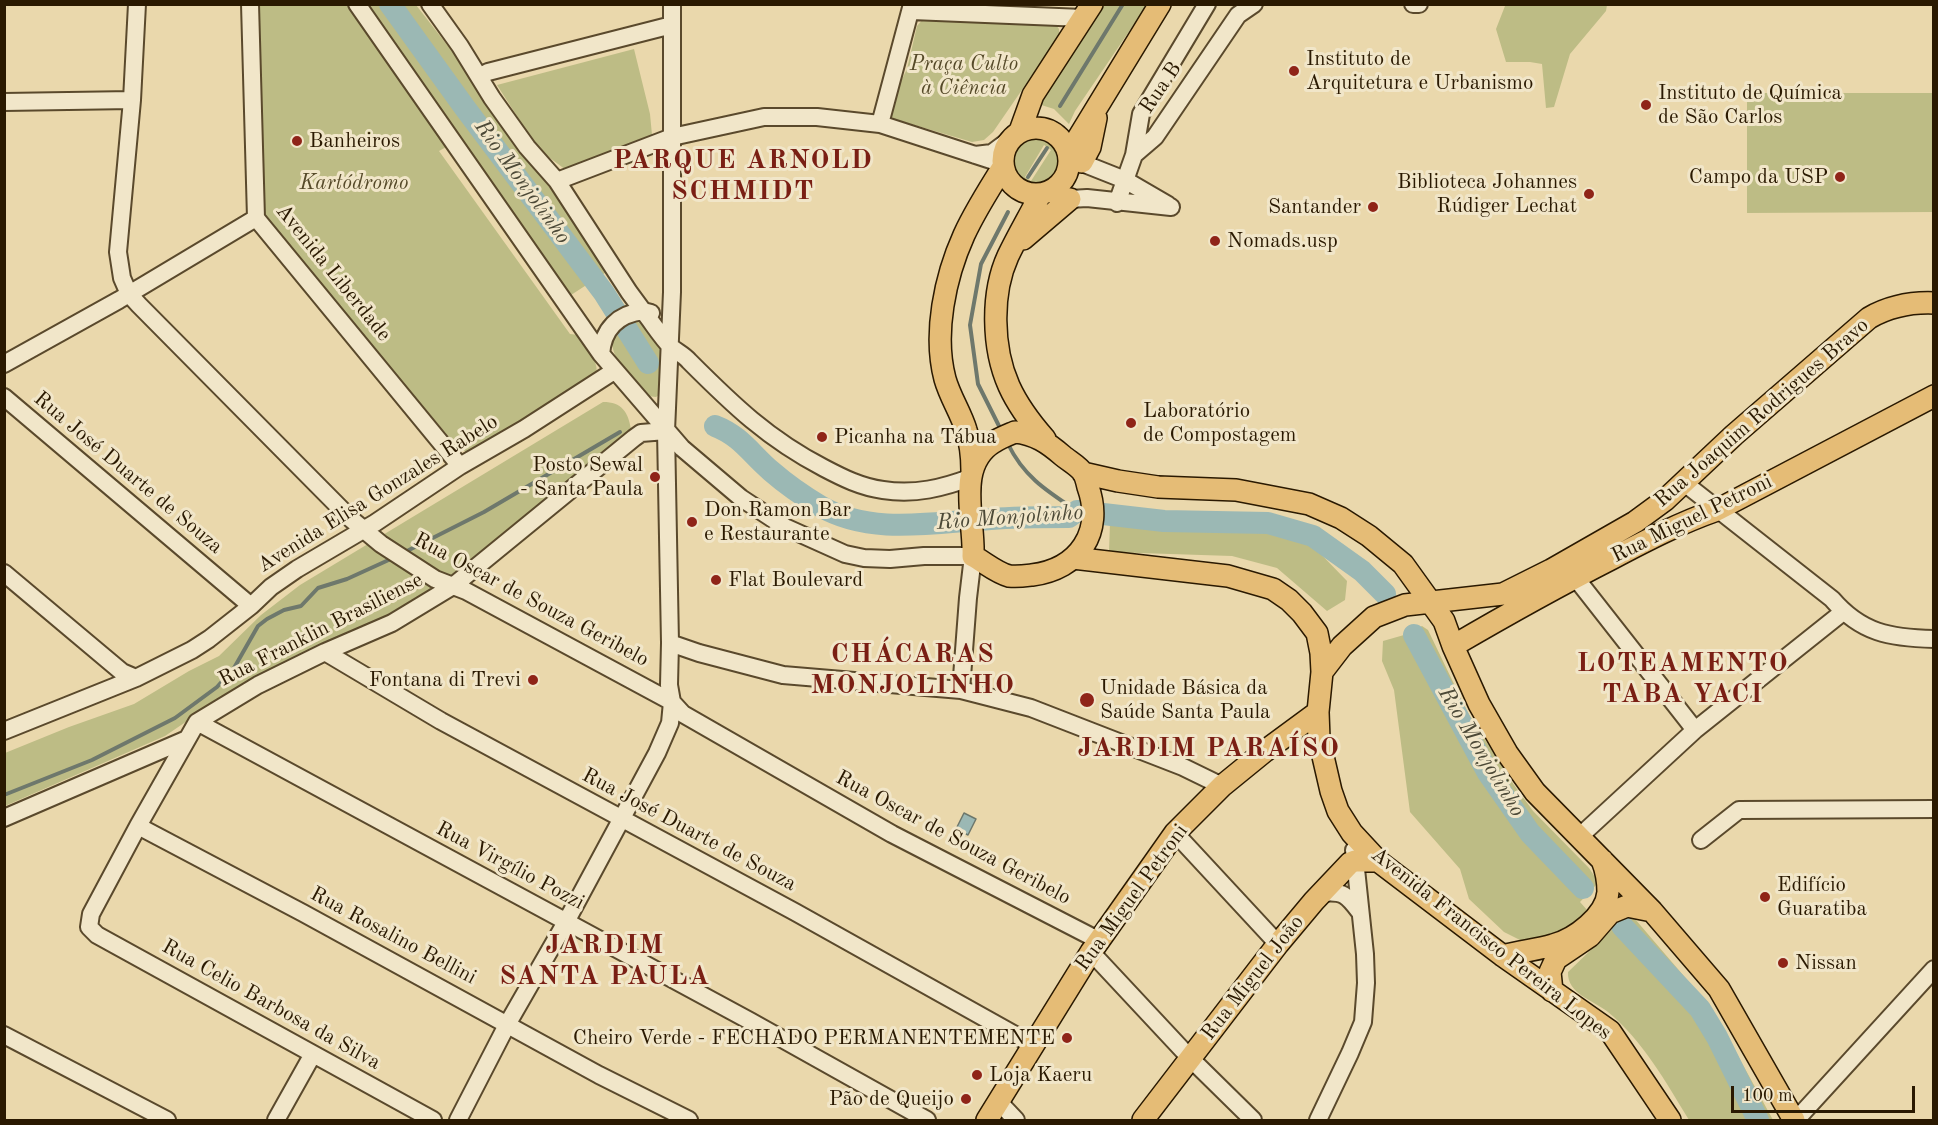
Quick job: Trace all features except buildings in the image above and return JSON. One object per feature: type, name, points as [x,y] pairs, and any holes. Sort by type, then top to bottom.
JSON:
[{"type":"main road","points":[[1160,4],[1098,103],[1064,180],[1045,193],[1013,247],[1005,266],[997,310],[999,350],[1009,385],[1026,416],[1047,442],[1083,473],[1158,487],[1236,490],[1309,504],[1341,518],[1369,536],[1403,564],[1444,621],[1479,704],[1507,753],[1535,792],[1652,910],[1719,989],[1795,1120]]},
{"type":"main road","points":[[972,477],[971,450],[966,428],[946,382],[941,359],[940,338],[949,278],[963,236],[1003,166],[1006,146],[1016,134],[1030,101],[1088,11]]},
{"type":"main road","points":[[1016,134],[1040,128],[1049,130],[1065,144],[1073,158]]},
{"type":"main road","points":[[1003,166],[1012,185],[1030,194],[1045,193]]},
{"type":"main road","points":[[1013,247],[1070,199]]},
{"type":"main road","name":"Rua Joaquim Rodrigues Bravo","points":[[1430,603],[1503,594],[1635,522],[1665,500],[1734,435],[1869,318],[1883,310],[1904,304],[1934,303]]},
{"type":"main road","name":"Rua Miguel Petroni","points":[[1453,646],[1520,606],[1575,577],[1681,522],[1716,510],[1934,396]]},
{"type":"main road","points":[[1047,442],[1025,433],[1015,432],[992,443],[976,461],[969,505],[974,548],[1007,575],[1021,577],[1041,574],[1073,558],[1086,544],[1095,516],[1093,501],[1083,473]]},
{"type":"main road","points":[[1665,500],[1670,515],[1674,520],[1681,522]]},
{"type":"main road","name":"Avenida Francisco Pereira Lopes","points":[[1073,558],[1228,576],[1273,589],[1289,600],[1317,633],[1322,672],[1318,712],[1319,738],[1331,791],[1338,811],[1352,833],[1378,861],[1552,992],[1610,1031],[1670,1120]]},
{"type":"main road","points":[[1322,672],[1342,645],[1374,617],[1405,605],[1430,603]]},
{"type":"main road","name":"Rua Miguel Petroni","points":[[987,1120],[1094,946],[1175,833],[1222,786],[1318,712]]},
{"type":"main road","points":[[1503,956],[1555,945],[1586,928],[1602,908],[1608,894],[1606,872],[1602,860]]},
{"type":"main road","points":[[1355,861],[1378,861]]},
{"type":"main road","name":"Rua Miguel João","points":[[1143,1120],[1278,944],[1344,868],[1355,861]]},
{"type":"main road","points":[[1552,992],[1550,972],[1556,959],[1590,936],[1610,913],[1627,906],[1652,910]]},
{"type":"street","name":"Rua Oscar de Souza Geribelo","points":[[136,4],[132,100],[118,252],[122,278],[129,294],[351,519],[381,544],[435,579],[474,595],[672,702],[683,714],[1094,946],[1190,1058],[1253,1120]]},
{"type":"street","name":"Avenida Liberdade","points":[[250,4],[256,218],[460,466]]},
{"type":"street","points":[[357,4],[602,349],[614,370],[682,448],[741,498],[785,526],[845,554],[864,558],[890,559],[974,548],[961,690]]},
{"type":"street","points":[[430,4],[527,147],[557,181],[643,311],[670,346],[766,433],[801,456],[852,483],[883,490],[921,492],[946,487],[972,477]]},
{"type":"street","points":[[458,1120],[508,1023],[566,922],[657,753],[670,723],[672,702],[669,685],[666,431],[672,292],[672,4]]},
{"type":"street","points":[[1134,155],[1137,130],[1145,106],[1207,4]]},
{"type":"street","name":"Rua B","points":[[1117,203],[1134,155],[1155,137],[1238,10],[1254,4]]},
{"type":"street","points":[[1413,4],[1419,4]]},
{"type":"street","points":[[880,124],[912,8],[1088,11]]},
{"type":"street","points":[[479,77],[488,72],[672,25]]},
{"type":"street","points":[[4,102],[132,100]]},
{"type":"street","points":[[557,181],[672,137],[731,122],[764,117],[817,117],[880,124],[1003,166]]},
{"type":"street","points":[[974,155],[992,153],[1016,134]]},
{"type":"street","points":[[1045,193],[1070,199],[1087,198],[1171,207],[1125,180],[1099,172],[1073,158]]},
{"type":"street","points":[[4,364],[129,294],[256,218]]},
{"type":"street","points":[[602,349],[608,328],[622,316],[643,311],[657,314],[666,306],[672,292]]},
{"type":"street","name":"Avenida Elisa Gonzales Rabelo","points":[[4,730],[136,678],[200,645],[251,606],[270,586],[406,504],[460,466],[524,429],[614,370]]},
{"type":"street","name":"Rua José Duarte de Souza","points":[[4,397],[251,606]]},
{"type":"street","name":"Rua Franklin Brasiliense","points":[[197,722],[258,685],[325,652],[392,623],[453,586],[634,438],[641,434],[666,431]]},
{"type":"street","points":[[1683,482],[1832,599],[1843,612],[1874,631],[1899,638],[1934,639]]},
{"type":"street","points":[[4,573],[122,672],[136,678]]},
{"type":"street","points":[[1575,577],[1695,730]]},
{"type":"street","points":[[1579,837],[1695,730],[1843,612]]},
{"type":"street","points":[[670,643],[783,675],[961,690],[1031,708],[1183,767],[1222,786]]},
{"type":"street","name":"Rua José Duarte de Souza","points":[[325,652],[441,722],[795,912],[1034,1045]]},
{"type":"street","points":[[138,826],[197,722]]},
{"type":"street","name":"Rua Virgílio Pozzi","points":[[197,722],[750,1021],[927,1120]]},
{"type":"street","points":[[4,818],[187,739]]},
{"type":"street","points":[[1701,840],[1739,810],[1934,809]]},
{"type":"street","name":"Rua Celio Barbosa da Silva","points":[[138,826],[91,914],[89,927],[97,935],[433,1120]]},
{"type":"street","name":"Rua Rosalino Bellini","points":[[138,826],[508,1023],[599,1075],[689,1120]]},
{"type":"street","points":[[1175,833],[1278,944]]},
{"type":"street","points":[[1318,1120],[1363,1022],[1366,974],[1352,833]]},
{"type":"street","points":[[1323,893],[1342,894],[1350,899],[1359,910]]},
{"type":"street","points":[[1795,1120],[1934,969]]},
{"type":"street","points":[[4,1035],[166,1120]]},
{"type":"street","points":[[276,1120],[313,1054]]},
{"type":"street","points":[[999,1102],[1016,1120]]},
{"type":"green space","name":"Kartódromo","points":[[257,5],[347,5],[448,146],[439,151],[570,334],[579,335],[595,361],[597,372],[595,377],[470,453],[459,449],[263,216]]},
{"type":"green space","points":[[365,5],[416,5],[469,73],[608,271],[571,295],[435,110]]},
{"type":"green space","points":[[1099,5],[1147,5],[1075,111],[1069,124],[1054,109],[1035,103]]},
{"type":"green space","points":[[1607,5],[1606,11],[1570,54],[1554,107],[1546,108],[1542,64],[1506,62],[1496,29],[1505,6]]},
{"type":"green space","name":"Praça Culto à Ciência","points":[[924,18],[1056,25],[1059,29],[1059,36],[993,132],[984,140],[972,142],[894,119],[890,115],[888,107],[907,69],[917,26]]},
{"type":"green space","points":[[634,49],[650,114],[652,135],[566,170],[538,149],[497,85]]},
{"type":"green space","name":"Campo da USP","points":[[1747,93],[1933,93],[1933,212],[1747,213]]},
{"type":"green space","points":[[1037,138],[1048,142],[1055,149],[1058,161],[1052,177],[1045,183],[1035,186],[1026,185],[1012,175],[1011,165],[1014,153],[1028,139]],"holes":[[[1044,145],[1051,150],[1031,181],[1025,177]]]},
{"type":"green space","points":[[633,321],[643,323],[660,347],[663,392],[656,397],[647,396],[634,382],[621,366],[613,349],[613,331]]},
{"type":"green space","points":[[603,402],[610,402],[623,409],[631,429],[598,459],[467,562],[431,595],[243,683],[165,736],[5,806],[5,753],[134,704],[219,656],[261,615],[300,585]]},
{"type":"green space","points":[[1110,523],[1211,531],[1263,531],[1311,544],[1347,581],[1345,600],[1327,611],[1277,568],[1232,556],[1109,552]]},
{"type":"green space","points":[[1422,626],[1428,630],[1468,713],[1514,785],[1533,811],[1595,877],[1596,885],[1580,902],[1588,911],[1580,925],[1564,935],[1524,942],[1504,932],[1469,899],[1460,869],[1410,812],[1394,690],[1382,661],[1383,641],[1404,635]]},
{"type":"green space","points":[[1626,916],[1635,919],[1713,1010],[1773,1120],[1689,1120],[1653,1063],[1621,1023],[1582,996],[1572,986],[1568,972]]},
{"type":"water","points":[[964,813],[976,819],[968,835],[956,829]]},
{"type":"waterway","name":"Rio Monjolinho","points":[[390,4],[604,293],[648,363]]},
{"type":"waterway","points":[[1060,106],[1123,4]]},
{"type":"waterway","points":[[1028,177],[1047,148]]},
{"type":"waterway","points":[[1002,432],[978,384],[970,325],[981,264],[1008,212]]},
{"type":"waterway","name":"Rio Monjolinho","points":[[715,426],[739,440],[771,471],[807,498],[840,515],[860,521],[882,524],[926,524],[1010,518],[1069,517],[1077,511],[1164,521],[1268,523],[1313,536],[1362,571],[1385,594]]},
{"type":"waterway","points":[[405,552],[484,512],[620,432]]},
{"type":"waterway","points":[[1008,444],[1014,456],[1029,474],[1046,490],[1077,511]]},
{"type":"waterway","points":[[4,795],[92,760],[175,718],[217,687],[234,668],[258,626],[267,619],[284,610],[301,606],[318,588],[347,579],[393,558]]},
{"type":"waterway","name":"Rio Monjolinho","points":[[1414,635],[1488,773],[1530,833],[1583,888]]},
{"type":"waterway","name":"Rio Monjolinho","points":[[1622,926],[1700,1009],[1717,1037],[1758,1120]]},
{"type":"place","name":"Instituto de Arquitetura e Urbanismo","points":[[1294,71]]},
{"type":"place","name":"Instituto de Química de São Carlos","points":[[1646,105]]},
{"type":"place","name":"Banheiros","points":[[297,141]]},
{"type":"place","name":"Campo da USP","points":[[1840,177]]},
{"type":"place","name":"Biblioteca Johannes Rúdiger Lechat","points":[[1589,194]]},
{"type":"place","name":"Santander","points":[[1373,207]]},
{"type":"place","name":"Nomads.usp","points":[[1215,241]]},
{"type":"place","name":"Laboratório de Compostagem","points":[[1131,423]]},
{"type":"place","name":"Picanha na Tábua","points":[[822,437]]},
{"type":"place","name":"Posto Sewal - Santa Paula","points":[[655,477]]},
{"type":"place","name":"Don Ramon Bar e Restaurante","points":[[692,522]]},
{"type":"place","name":"Flat Boulevard","points":[[716,580]]},
{"type":"place","name":"Fontana di Trevi","points":[[533,680]]},
{"type":"place","name":"Unidade Básica da Saúde Santa Paula","points":[[1087,700]]},
{"type":"place","name":"Edifício Guaratiba","points":[[1765,897]]},
{"type":"place","name":"Nissan","points":[[1783,963]]},
{"type":"place","name":"Cheiro Verde - FECHADO PERMANENTEMENTE","points":[[1067,1038]]},
{"type":"place","name":"Loja Kaeru","points":[[977,1075]]},
{"type":"place","name":"Pão de Queijo","points":[[966,1099]]},
{"type":"district","name":"PARQUE ARNOLD SCHMIDT","points":[[743,176]]},
{"type":"district","name":"CHÁCARAS MONJOLINHO","points":[[913,670]]},
{"type":"district","name":"LOTEAMENTO TABA YACI","points":[[1683,680]]},
{"type":"district","name":"JARDIM PARAÍSO","points":[[1209,749]]},
{"type":"district","name":"JARDIM SANTA PAULA","points":[[605,962]]}]
